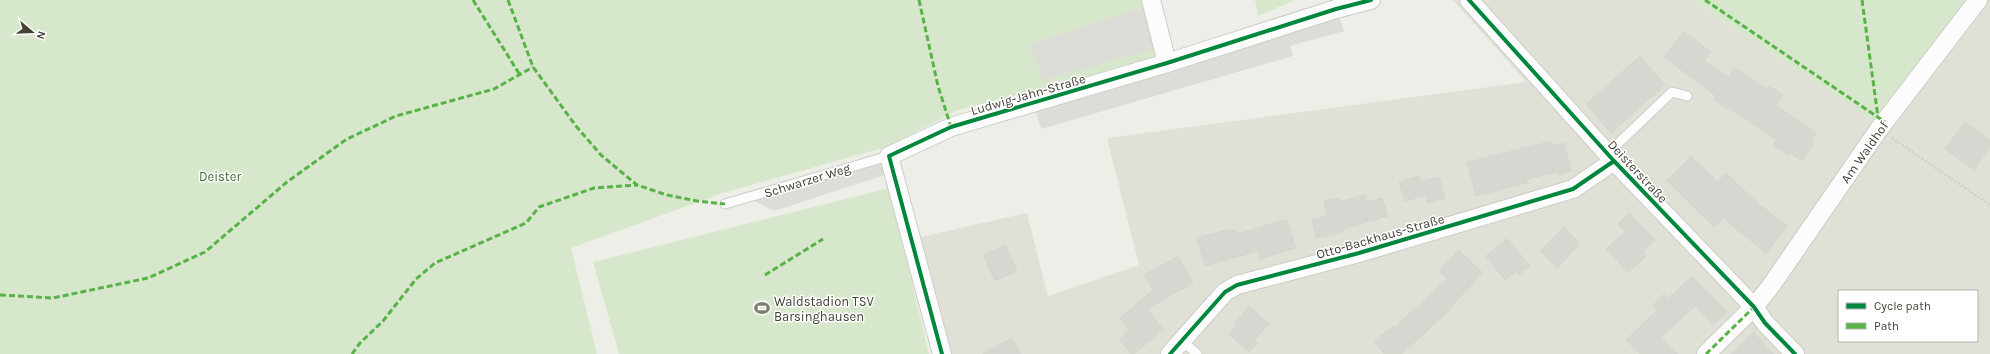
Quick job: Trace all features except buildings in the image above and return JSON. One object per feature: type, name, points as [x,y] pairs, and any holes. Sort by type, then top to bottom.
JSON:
[{"type":"street","points":[[1151,0],[1167,63]]},
{"type":"street","name":"Ludwig-Jahn-Straße","points":[[889,156],[950,127],[1167,63],[1258,32],[1372,0]]},
{"type":"street","name":"Deisterstraße","points":[[1469,0],[1610,157],[1754,307],[1765,323],[1795,354]]},
{"type":"street","name":"Am Waldhof","points":[[1706,354],[1754,307],[1879,129],[1978,0]]},
{"type":"street","points":[[889,156],[942,354]]},
{"type":"street","name":"Otto-Backhaus-Straße","points":[[1176,347],[1225,292],[1237,285],[1359,254],[1573,189],[1610,157]]},
{"type":"lane","points":[[1610,157],[1672,92],[1687,96]]},
{"type":"lane","name":"Schwarzer Weg","points":[[725,204],[889,156]]},
{"type":"lane","points":[[1176,347],[1197,354]]},
{"type":"path","points":[[1879,129],[1990,205]]},
{"type":"shaded area","points":[[1453,0],[1692,0],[1875,122],[1966,0],[1990,0],[1990,354],[944,354],[921,237],[1027,213],[1048,296],[1139,265],[1107,138],[1526,82]]},
{"type":"shaded area","points":[[1144,7],[1163,46],[1043,81],[1030,44]]},
{"type":"shaded area","points":[[1336,9],[1344,31],[1290,46],[1293,56],[1041,129],[1033,103]]},
{"type":"shaded area","points":[[889,156],[894,172],[774,211],[749,198]]},
{"type":"green space","name":"Deister","points":[[0,0],[1142,0],[1158,59],[958,110],[886,147],[726,192],[571,248],[597,354],[0,354]]},
{"type":"green space","points":[[1255,0],[1295,0],[1258,16]]},
{"type":"green space","points":[[1692,0],[1966,0],[1875,122]]},
{"type":"green space","name":"Waldstadion TSV Barsinghausen","points":[[889,188],[929,354],[619,354],[593,262]]},
{"type":"marked path","points":[[473,0],[520,75]]},
{"type":"marked path","points":[[508,0],[533,67],[576,126],[601,155],[637,185],[667,195],[697,201],[725,204]]},
{"type":"marked path","points":[[919,0],[938,86],[951,127]]},
{"type":"marked path","points":[[1705,0],[1885,122]]},
{"type":"marked path","points":[[1862,0],[1878,117]]},
{"type":"marked path","points":[[0,295],[53,298],[148,278],[205,252],[287,182],[347,139],[396,116],[494,89],[533,67]]},
{"type":"marked path","points":[[352,354],[360,343],[383,321],[416,279],[435,263],[526,223],[539,207],[594,188],[637,185]]},
{"type":"marked path","points":[[765,275],[823,239]]},
{"type":"marked path","points":[[1706,354],[1754,307]]},
{"type":"cycle path","points":[[942,354],[889,156],[951,127],[1167,63],[1336,9],[1371,0]]},
{"type":"cycle path","points":[[1469,0],[1614,161],[1754,307],[1765,323],[1795,354]]},
{"type":"cycle path","points":[[1170,354],[1225,292],[1237,285],[1359,253],[1573,189],[1614,161]]},
{"type":"place","name":"Waldstadion TSV Barsinghausen","points":[[762,308]]}]
